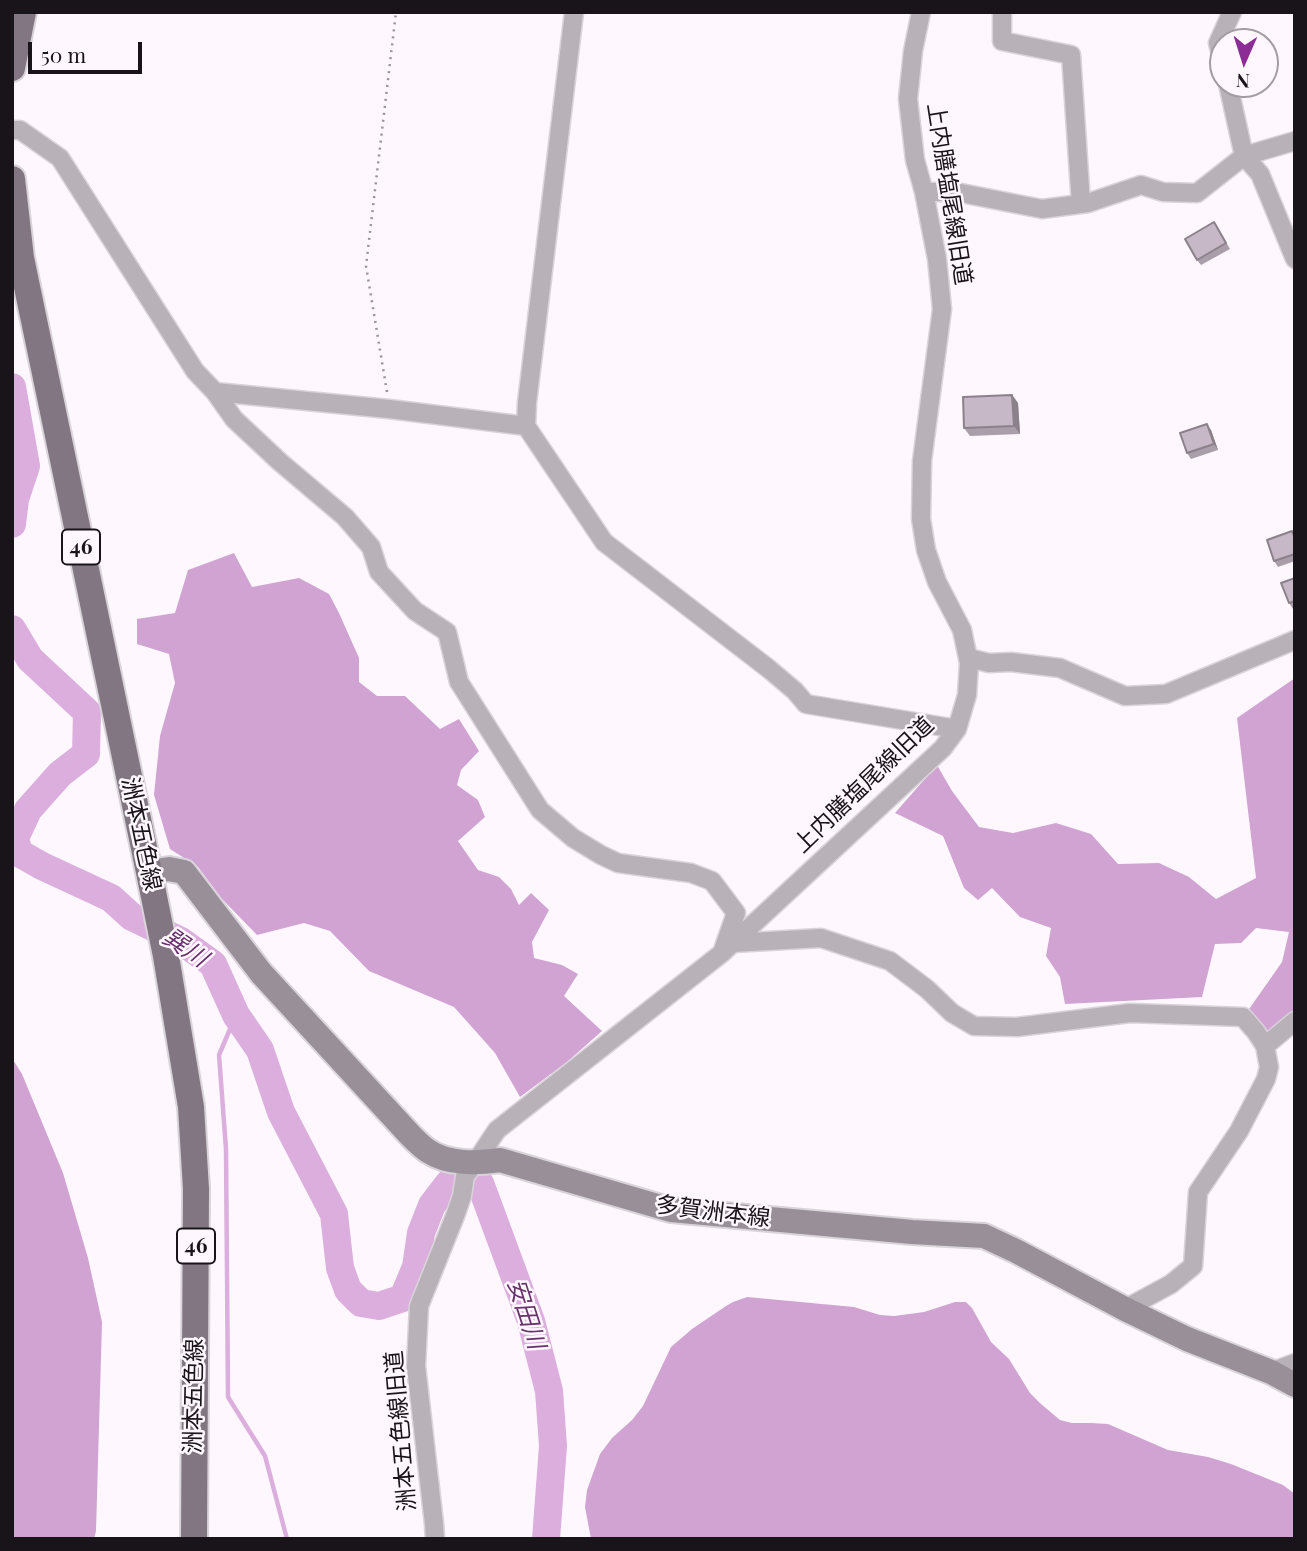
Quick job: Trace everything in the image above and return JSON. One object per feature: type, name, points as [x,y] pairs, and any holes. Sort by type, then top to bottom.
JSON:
[{"type":"main road","points":[[12,68],[23,12]]},
{"type":"main road","name":"洲本五色線","points":[[12,179],[21,258],[158,914],[191,1107],[196,1189],[194,1539]]},
{"type":"main road","name":"多賀洲本線","points":[[149,872],[169,869],[184,872],[261,974],[411,1136],[429,1152],[454,1160],[470,1170],[500,1160],[671,1210],[984,1236],[1186,1339],[1271,1372],[1295,1385]]},
{"type":"street","points":[[574,12],[526,426],[604,542],[778,676],[806,704],[957,729]]},
{"type":"street","name":"上内膳塩尾線旧道","points":[[470,1170],[497,1130],[727,948],[943,747],[957,729],[967,695],[969,658],[962,630],[937,582],[926,550],[921,519],[922,461],[942,309],[937,259],[915,160],[908,100],[920,12]]},
{"type":"street","points":[[1002,12],[1002,41],[1071,55],[1081,204]]},
{"type":"street","points":[[1225,28],[1232,12]]},
{"type":"street","points":[[1231,98],[1244,156],[1260,174],[1295,259]]},
{"type":"street","points":[[12,130],[20,130],[60,158],[195,371],[215,392],[234,419],[345,517],[371,547],[379,572],[415,611],[447,632],[459,682],[540,810],[573,838],[618,863],[691,873],[712,881],[736,913],[727,948],[821,938],[890,961],[927,989],[952,1013],[974,1026],[1017,1027],[1130,1013],[1243,1017],[1265,1046],[1269,1066],[1266,1079],[1239,1131],[1198,1192],[1193,1266],[1171,1284],[1125,1309]]},
{"type":"street","points":[[924,192],[956,192],[1042,209],[1088,203],[1141,185],[1163,192],[1196,192],[1244,156],[1295,141]]},
{"type":"street","points":[[215,392],[526,426]]},
{"type":"street","points":[[969,658],[989,663],[1011,662],[1060,668],[1125,696],[1166,694],[1295,640]]},
{"type":"street","points":[[1265,1046],[1295,1021]]},
{"type":"street","name":"洲本五色線旧道","points":[[435,1539],[416,1366],[419,1306],[470,1170]]},
{"type":"street","points":[[1271,1372],[1295,1363]]},
{"type":"path","points":[[389,409],[366,266],[396,12]]},
{"type":"shaded area","points":[[234,553],[252,587],[299,578],[329,594],[359,658],[359,682],[377,696],[405,696],[440,729],[459,719],[479,751],[461,770],[457,785],[478,800],[485,817],[458,841],[478,870],[499,877],[511,889],[519,905],[531,893],[549,910],[532,942],[534,958],[562,965],[578,974],[564,996],[602,1031],[567,1062],[520,1097],[495,1053],[454,1007],[369,971],[330,931],[304,923],[257,935],[222,899],[198,867],[170,849],[154,795],[160,736],[175,683],[169,654],[137,644],[137,619],[175,613],[188,570]]},
{"type":"shaded area","points":[[1295,678],[1295,1010],[1269,1032],[1247,1012],[1282,962],[1289,932],[1256,928],[1241,943],[1215,944],[1202,997],[1065,1004],[1060,977],[1046,956],[1051,928],[1020,917],[992,888],[978,900],[964,888],[943,836],[895,813],[937,765],[952,791],[979,827],[1013,833],[1056,823],[1091,834],[1118,864],[1159,863],[1189,877],[1216,899],[1256,878],[1237,718]]},
{"type":"shaded area","points":[[12,1058],[22,1074],[63,1173],[88,1258],[102,1322],[94,1539],[12,1539]]},
{"type":"shaded area","points":[[747,1297],[854,1307],[894,1316],[966,1302],[991,1342],[1009,1359],[1030,1393],[1060,1420],[1108,1424],[1168,1450],[1231,1464],[1283,1485],[1295,1494],[1295,1539],[591,1539],[585,1507],[587,1490],[600,1454],[643,1406],[671,1347],[726,1306]]},
{"type":"building","points":[[1214,222],[1226,243],[1197,260],[1185,239]]},
{"type":"building","points":[[1012,395],[1014,426],[964,428],[963,397]]},
{"type":"building","points":[[1207,424],[1214,444],[1187,453],[1180,433]]},
{"type":"building","points":[[1292,531],[1295,554],[1274,561],[1267,540]]},
{"type":"building","points":[[1295,578],[1295,601],[1289,603],[1281,583]]},
{"type":"waterway","name":"巽川","points":[[12,387],[26,466],[15,499],[12,524]]},
{"type":"waterway","name":"巽川","points":[[12,629],[30,659],[87,712],[86,754],[60,774],[28,810],[15,838],[19,853],[111,898],[132,917],[181,941],[213,964],[236,1015],[260,1050],[281,1112],[334,1214],[340,1268],[348,1290],[361,1303],[379,1306],[403,1298],[416,1267],[421,1233],[432,1205],[449,1183],[480,1183],[531,1321],[549,1391],[553,1446],[546,1539]]},
{"type":"waterway","points":[[236,1015],[219,1055],[226,1149],[228,1397],[265,1456],[287,1539]]},
{"type":"water label","name":"安田川","points":[[526,1314]]}]
